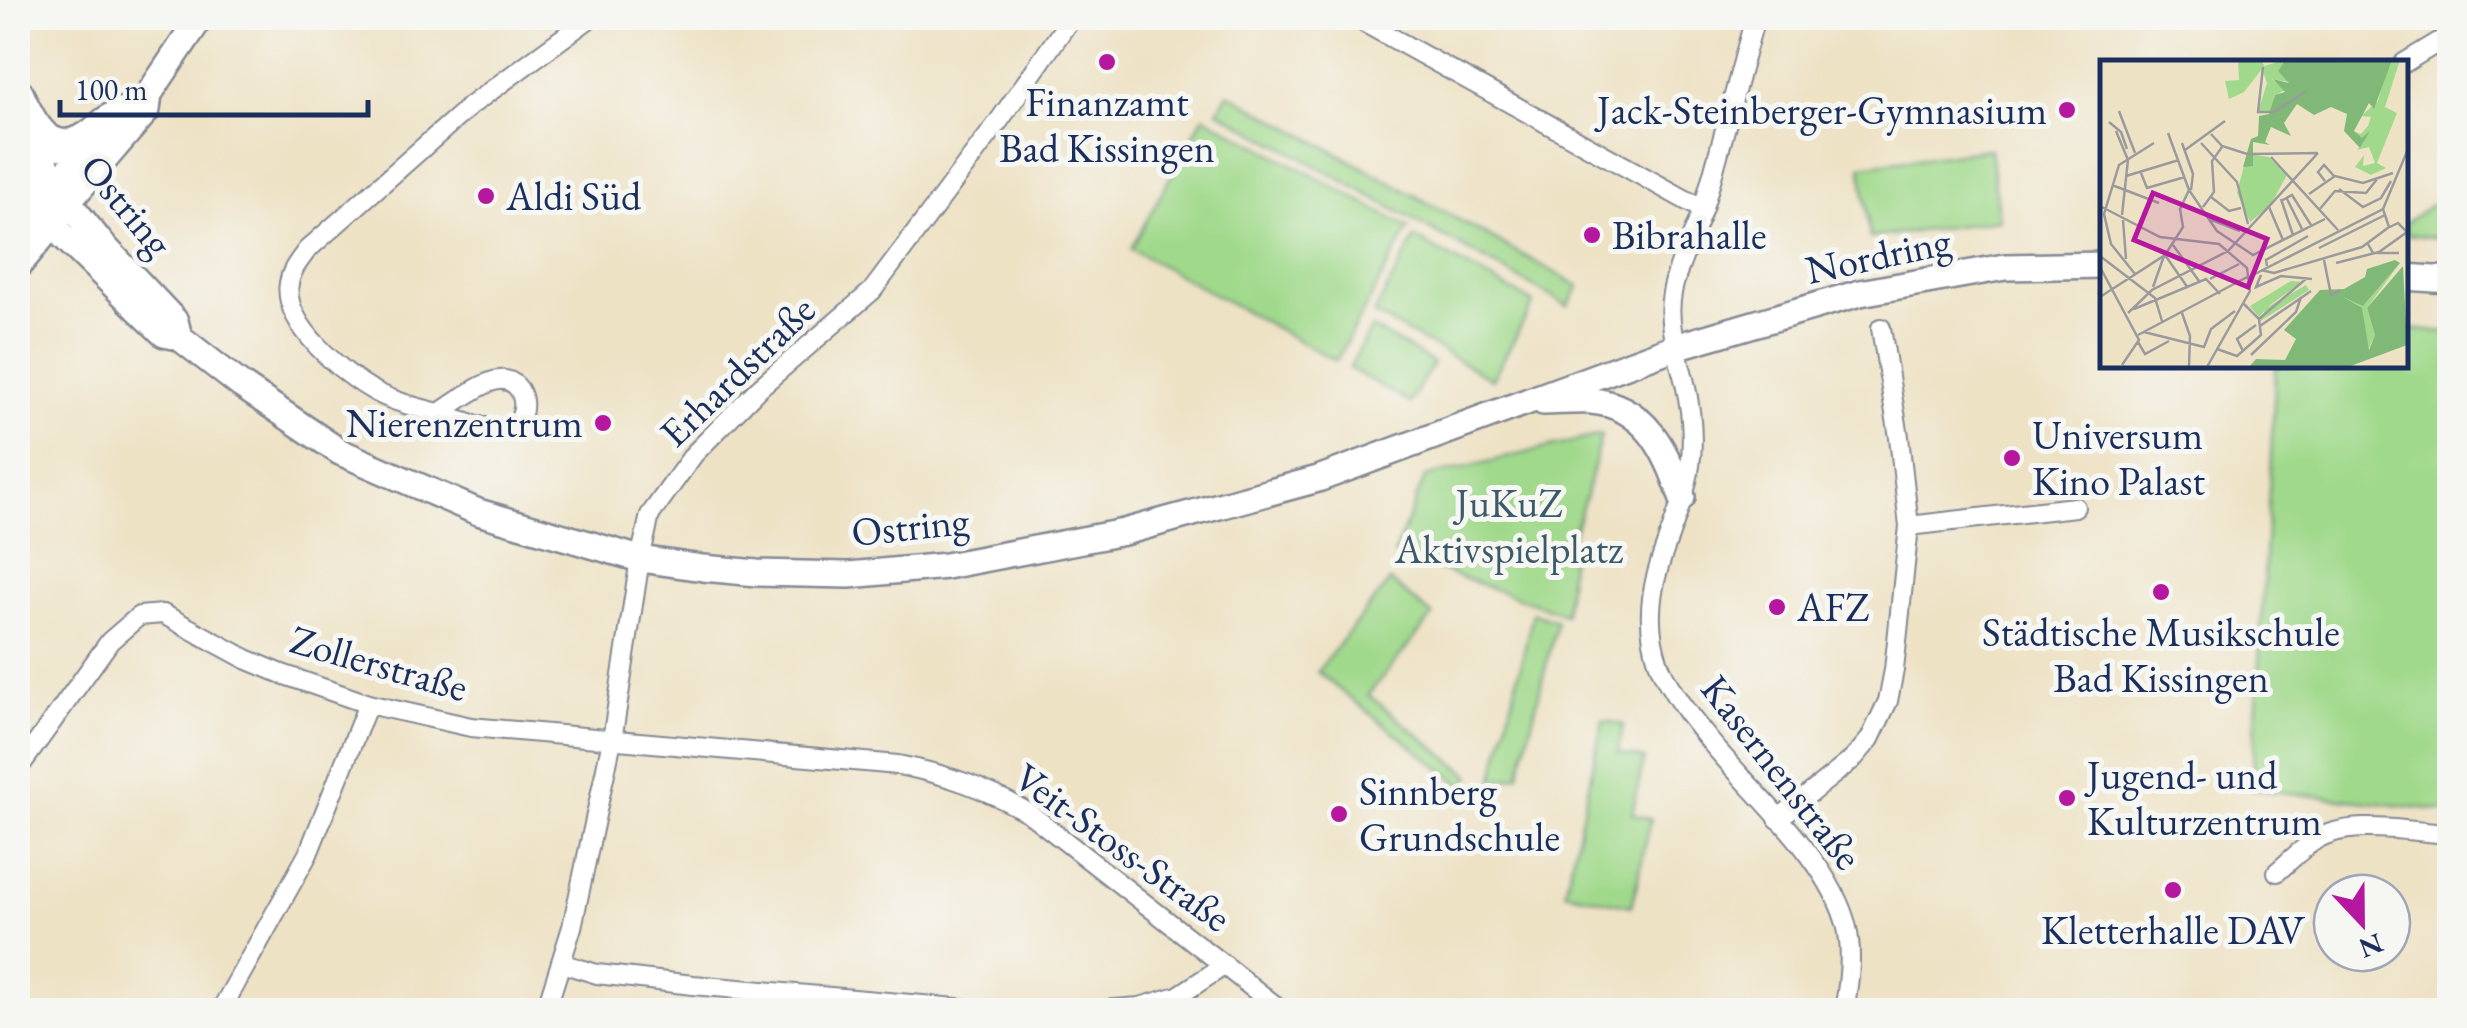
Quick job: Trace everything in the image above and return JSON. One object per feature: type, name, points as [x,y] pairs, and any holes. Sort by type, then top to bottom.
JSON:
[{"type":"main road","points":[[18,230],[53,204],[148,110],[149,94],[200,18]]},
{"type":"main road","points":[[18,94],[33,126],[56,143],[86,138],[122,113]]},
{"type":"main road","points":[[18,262],[53,204],[122,113],[136,98],[149,94]]},
{"type":"main road","name":"Ostring","points":[[18,120],[53,204]]},
{"type":"main road","name":"Ostring","points":[[18,176],[53,204],[164,334],[179,337],[241,385],[340,452],[478,512],[640,559],[703,568],[849,575],[946,566],[1124,532],[1318,479],[1675,347]]},
{"type":"main road","name":"Nordring","points":[[1675,347],[1860,294],[1928,280],[2005,267],[2100,265]]},
{"type":"main road","points":[[2407,277],[2450,280]]},
{"type":"main road","points":[[1523,402],[1594,401],[1638,418],[1654,434],[1671,462],[1682,496]]},
{"type":"street","points":[[439,413],[376,392],[353,378],[321,349],[297,321],[290,306],[288,286],[293,269],[307,250],[470,106],[590,18]]},
{"type":"street","name":"Erhardstraße","points":[[546,1010],[572,927],[612,740],[650,515],[694,454],[759,388],[872,291],[1071,18]]},
{"type":"street","points":[[1356,18],[1702,209]]},
{"type":"street","name":"Kasernenstraße","points":[[1755,18],[1702,209],[1672,292],[1675,347],[1686,387],[1693,442],[1690,469],[1658,562],[1650,618],[1660,665],[1684,709],[1807,853],[1836,894],[1848,930],[1850,978],[1844,1010]]},
{"type":"street","points":[[2407,61],[2450,35]]},
{"type":"street","points":[[1778,819],[1853,758],[1870,739],[1888,701],[1909,526],[1881,328]]},
{"type":"street","points":[[1909,526],[2075,508]]},
{"type":"street","name":"Zollerstraße","points":[[18,769],[110,641],[139,616],[163,614],[246,659],[368,704],[471,727],[612,740]]},
{"type":"street","points":[[221,1010],[308,854],[368,704]]},
{"type":"street","name":"Veit-Stoss-Straße","points":[[612,740],[898,764],[990,790],[1029,813],[1281,1010]]},
{"type":"street","points":[[2276,872],[2314,841],[2350,828],[2450,834]]},
{"type":"street","points":[[561,963],[597,974],[674,983],[980,1010]]},
{"type":"street","points":[[1103,1010],[1140,1008],[1178,996],[1224,965]]},
{"type":"green space","points":[[1228,93],[1579,286],[1568,306],[1218,111]]},
{"type":"green space","points":[[1204,116],[1409,228],[1336,361],[1131,249]]},
{"type":"green space","points":[[1990,149],[1999,220],[1870,238],[1861,166]]},
{"type":"green space","points":[[2449,193],[2449,239],[2407,234],[2407,222]]},
{"type":"green space","points":[[1415,238],[1534,303],[1492,379],[1374,314]]},
{"type":"green space","points":[[1372,328],[1433,363],[1410,403],[1349,368]]},
{"type":"green space","points":[[2407,329],[2449,332],[2449,811],[2252,789],[2276,368],[2407,368]]},
{"type":"green space","name":"JuKuZ Aktivspielplatz","points":[[1601,435],[1573,533],[1565,614],[1394,554],[1425,477]]},
{"type":"green space","points":[[1390,581],[1433,616],[1368,695],[1471,776],[1463,786],[1317,672]]},
{"type":"green space","points":[[1533,613],[1557,621],[1519,775],[1493,782]]},
{"type":"green space","points":[[1603,720],[1623,725],[1618,753],[1644,759],[1632,814],[1651,819],[1632,906],[1565,892]]},
{"type":"place","name":"Finanzamt Bad Kissingen","points":[[1107,62]]},
{"type":"place","name":"Jack-Steinberger-Gymnasium","points":[[2067,110]]},
{"type":"place","name":"Aldi Süd","points":[[486,196]]},
{"type":"place","name":"Bibrahalle","points":[[1592,235]]},
{"type":"place","name":"Nierenzentrum","points":[[603,423]]},
{"type":"place","name":"Universum Kino Palast","points":[[2012,458]]},
{"type":"place","name":"Städtische Musikschule Bad Kissingen","points":[[2161,592]]},
{"type":"place","name":"AFZ","points":[[1777,607]]},
{"type":"place","name":"Jugend- und Kulturzentrum","points":[[2067,798]]},
{"type":"place","name":"Sinnberg Grundschule","points":[[1339,814]]},
{"type":"place","name":"Kletterhalle DAV","points":[[2173,890]]}]
